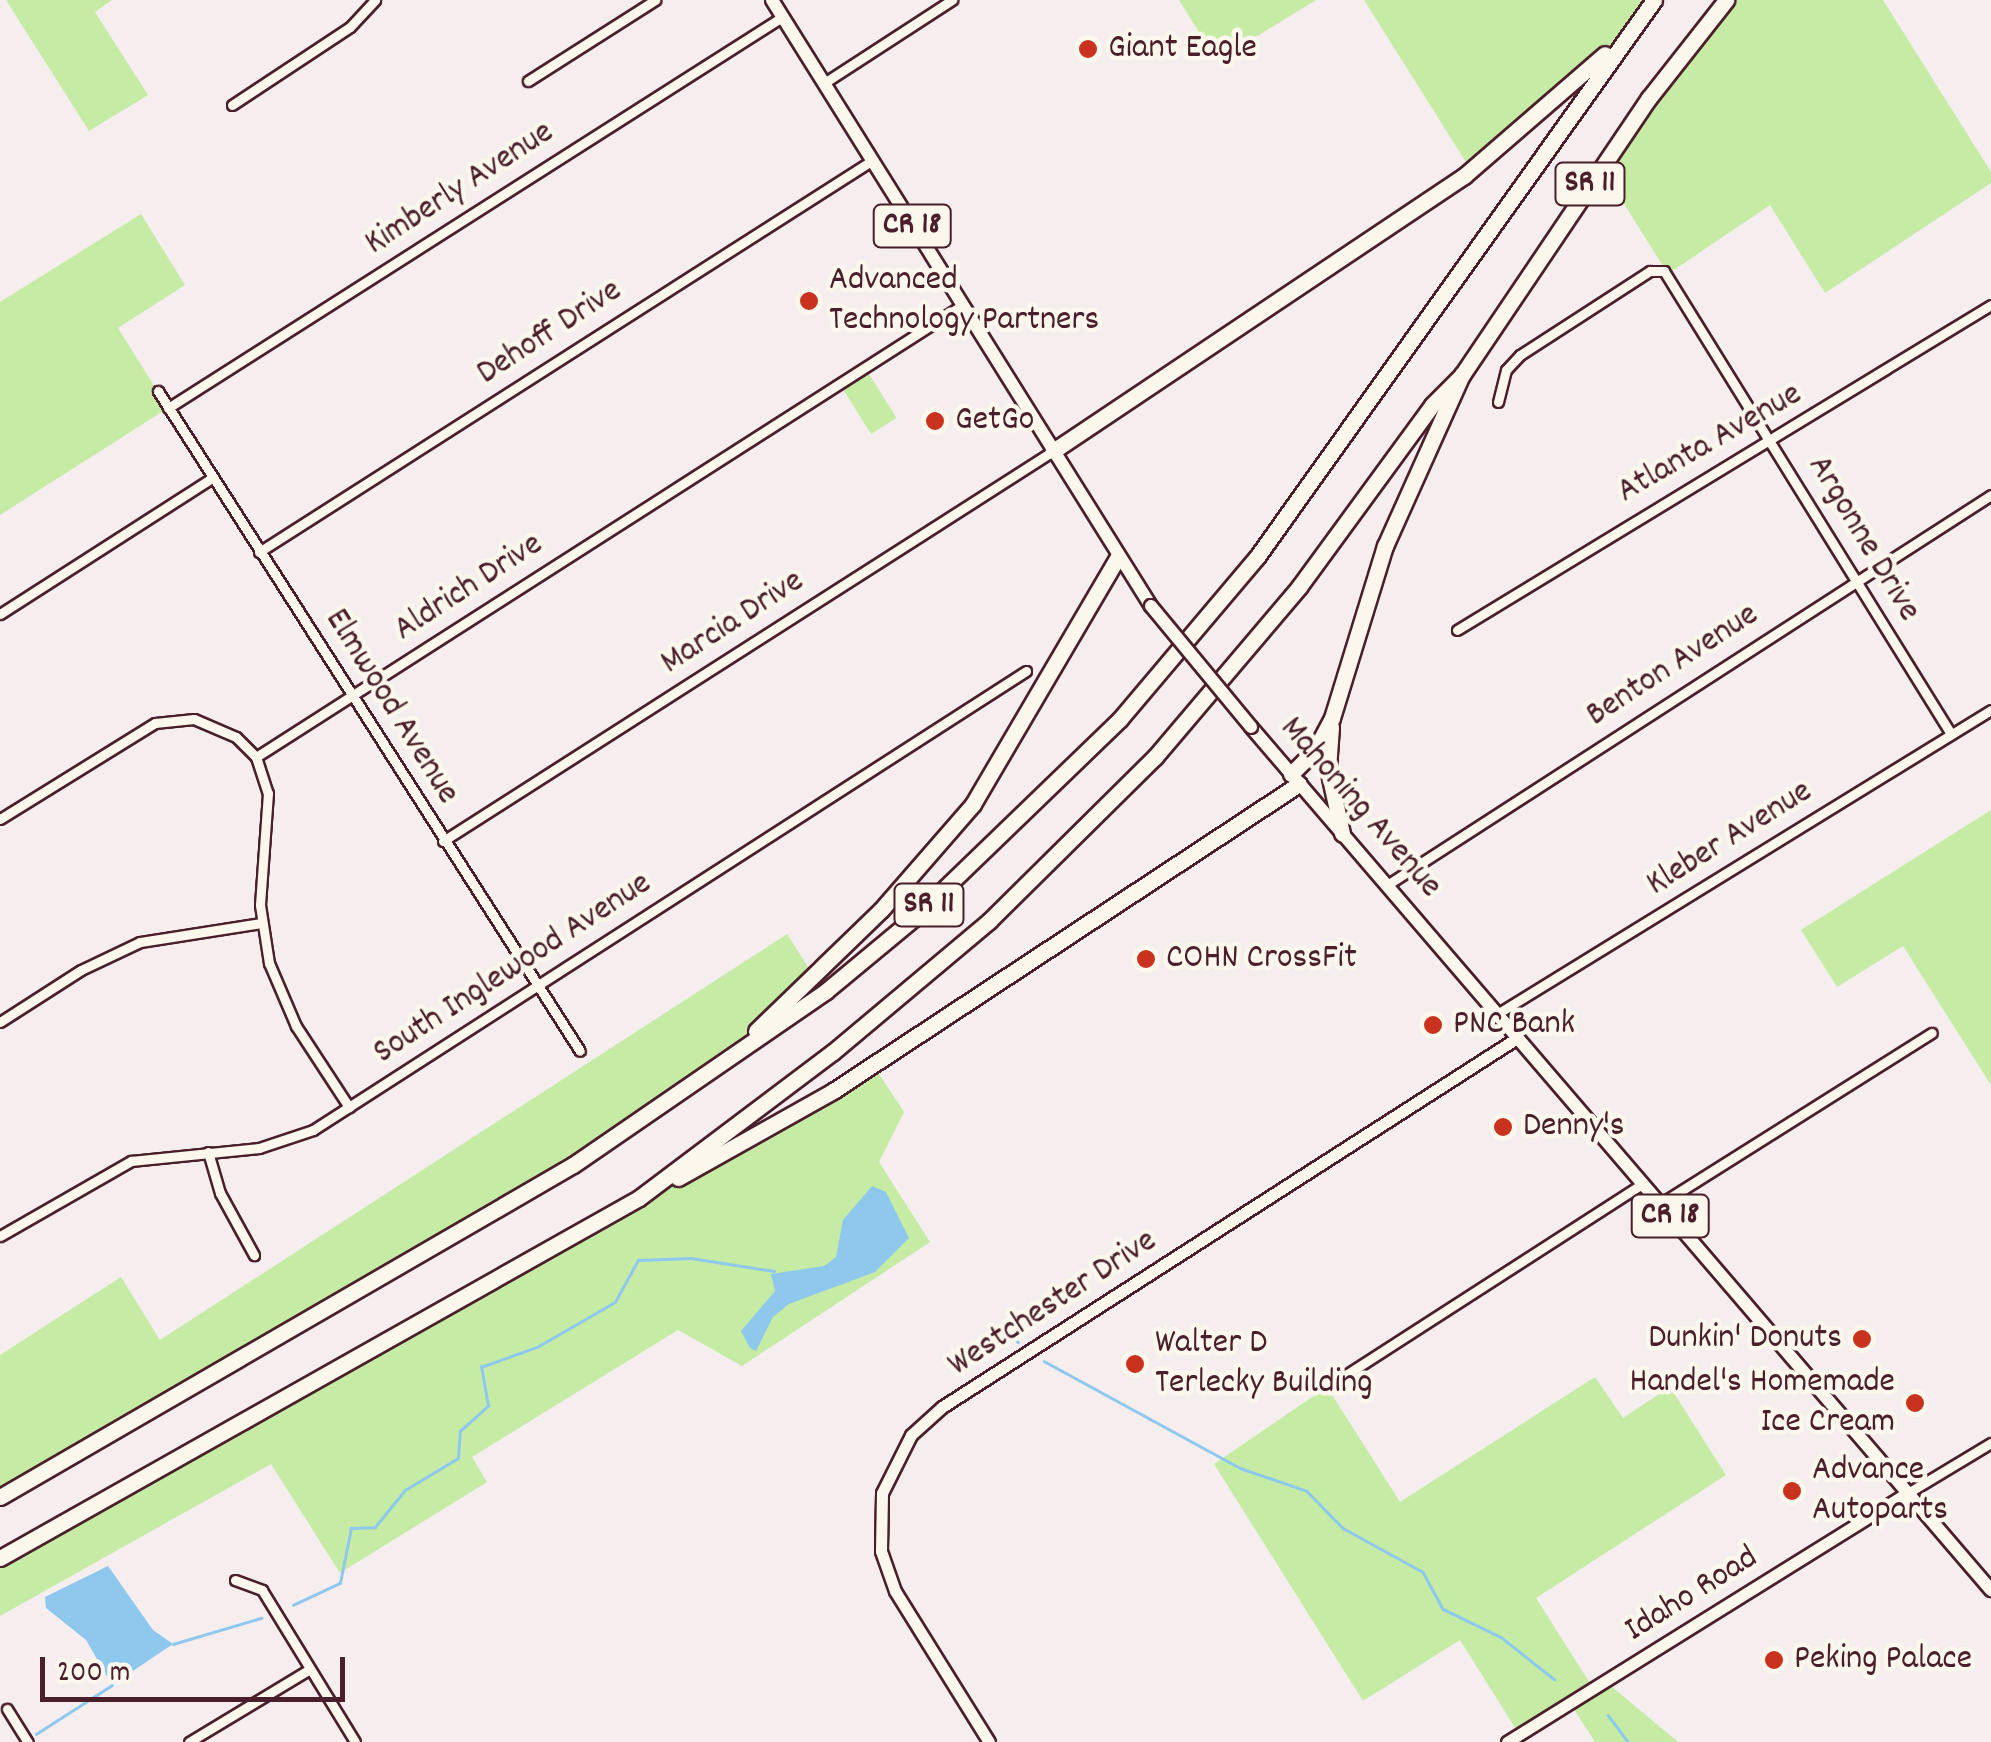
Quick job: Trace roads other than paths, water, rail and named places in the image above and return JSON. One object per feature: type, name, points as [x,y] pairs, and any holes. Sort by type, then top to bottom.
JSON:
[{"type":"highway","name":"SR 11","points":[[0,1497],[500,1210],[826,991],[914,918],[1058,783],[1164,669],[1292,510],[1616,45],[1654,0]]},
{"type":"highway","name":"SR 11","points":[[0,1558],[638,1198],[914,987],[1064,851],[1231,671],[1426,412],[1462,375],[1622,136],[1726,0]]},
{"type":"highway","points":[[1052,451],[1436,196],[1616,45]]},
{"type":"highway","points":[[638,1198],[834,1091],[1295,779],[1332,718],[1384,546],[1462,375]]},
{"type":"highway","points":[[726,1060],[881,910],[973,804],[1118,558]]},
{"type":"highway","points":[[1332,718],[1328,769],[1342,833]]},
{"type":"main road","name":"Mahoning Avenue","points":[[772,0],[1150,606],[1991,1590]]},
{"type":"street","points":[[232,105],[350,27],[375,0]]},
{"type":"street","points":[[528,81],[655,0]]},
{"type":"street","points":[[824,83],[952,0]]},
{"type":"street","name":"Kimberly Avenue","points":[[168,408],[782,17]]},
{"type":"street","name":"Dehoff Drive","points":[[259,552],[871,161]]},
{"type":"street","name":"Argonne Drive","points":[[1498,402],[1506,370],[1520,355],[1650,271],[1664,271],[1952,734]]},
{"type":"street","name":"Atlanta Avenue","points":[[1458,630],[1991,305]]},
{"type":"street","name":"Aldrich Drive","points":[[256,756],[961,306]]},
{"type":"street","name":"Elmwood Avenue","points":[[158,391],[580,1051]]},
{"type":"street","name":"Marcia Drive","points":[[444,841],[1052,451]]},
{"type":"street","points":[[0,614],[212,478]]},
{"type":"street","name":"Benton Avenue","points":[[1387,885],[1991,495]]},
{"type":"street","name":"South Inglewood Avenue","points":[[0,1236],[111,1168],[286,1141],[348,1107],[1026,671]]},
{"type":"street","name":"Kleber Avenue","points":[[1497,1014],[1991,710]]},
{"type":"street","points":[[0,819],[136,731],[169,719],[222,728],[256,756],[268,802],[262,923],[283,1002],[348,1107]]},
{"type":"street","points":[[0,1022],[140,942],[262,923]]},
{"type":"street","points":[[1660,1204],[1932,1032]]},
{"type":"street","name":"Westchester Drive","points":[[989,1742],[895,1590],[881,1551],[882,1493],[911,1435],[942,1407],[1517,1038]]},
{"type":"street","points":[[208,1152],[220,1194],[254,1255]]},
{"type":"street","points":[[1327,1387],[1642,1184]]},
{"type":"street","points":[[1906,1494],[1991,1443]]},
{"type":"street","name":"Idaho Road","points":[[1507,1742],[1906,1494]]},
{"type":"street","points":[[235,1580],[262,1590],[355,1742]]},
{"type":"street","points":[[189,1742],[310,1669]]},
{"type":"street","points":[[7,1709],[28,1742]]},
{"type":"water","points":[[872,1186],[886,1192],[909,1238],[875,1272],[789,1304],[773,1317],[756,1351],[750,1348],[741,1331],[775,1291],[771,1274],[824,1266],[836,1257],[843,1220]]},
{"type":"water","points":[[108,1566],[153,1630],[173,1644],[112,1685],[86,1640],[46,1608],[45,1597]]},
{"type":"waterway","points":[[293,1605],[340,1583],[351,1528],[375,1527],[405,1490],[458,1458],[460,1431],[488,1406],[481,1367],[537,1347],[615,1302],[638,1260],[691,1258],[774,1271]]},
{"type":"waterway","points":[[1008,1332],[1018,1342]]},
{"type":"waterway","points":[[1044,1361],[1240,1468],[1307,1491],[1343,1528],[1423,1572],[1443,1609],[1501,1637],[1554,1679]]},
{"type":"waterway","points":[[173,1644],[261,1618]]},
{"type":"waterway","points":[[36,1734],[112,1685]]},
{"type":"waterway","points":[[1608,1715],[1628,1742]]},
{"type":"place","name":"Giant Eagle","points":[[1088,49]]},
{"type":"place","name":"Advanced Technology Partners","points":[[809,301]]},
{"type":"place","name":"GetGo","points":[[935,421]]},
{"type":"place","name":"COHN CrossFit","points":[[1146,959]]},
{"type":"place","name":"PNC Bank","points":[[1433,1025]]},
{"type":"place","name":"Denny's","points":[[1503,1127]]},
{"type":"place","name":"Dunkin' Donuts","points":[[1862,1339]]},
{"type":"place","name":"Walter D Terlecky Building","points":[[1135,1364]]},
{"type":"place","name":"Handel's Homemade Ice Cream","points":[[1915,1403]]},
{"type":"place","name":"Advance Autoparts","points":[[1792,1491]]},
{"type":"place","name":"Peking Palace","points":[[1774,1660]]}]
